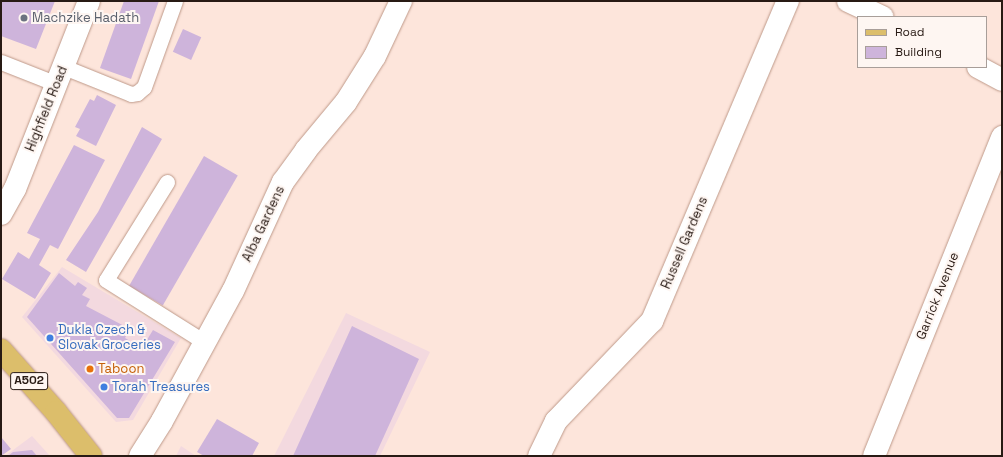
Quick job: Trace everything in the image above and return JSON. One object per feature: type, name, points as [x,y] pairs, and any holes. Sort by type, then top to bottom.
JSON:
[{"type":"main road","name":"A502","points":[[1,350],[56,412],[91,456]]},
{"type":"street","name":"Highfield Road","points":[[1,214],[15,189],[61,76],[89,1]]},
{"type":"street","name":"Alba Gardens","points":[[140,456],[206,343],[233,291],[283,182],[306,150],[346,102],[375,56],[401,1]]},
{"type":"street","name":"Russell Gardens","points":[[539,456],[556,421],[652,321],[788,1]]},
{"type":"street","points":[[848,1],[880,16]]},
{"type":"street","points":[[980,68],[1002,80]]},
{"type":"street","name":"Garrick Avenue","points":[[874,456],[1002,137]]},
{"type":"lane","points":[[1,62],[131,94],[137,93],[144,87],[176,1]]},
{"type":"lane","points":[[166,182],[106,280],[206,343]]},
{"type":"shaded area","points":[[62,267],[181,338],[133,420],[116,422],[22,317]]},
{"type":"shaded area","points":[[346,313],[430,352],[380,456],[274,456]]},
{"type":"shaded area","points":[[32,436],[50,456],[5,456]]},
{"type":"shaded area","points":[[181,446],[196,456],[176,456]]},
{"type":"building","name":"Machzike Hadath","points":[[1,1],[55,1],[36,49],[1,36]]},
{"type":"building","points":[[124,1],[159,1],[131,79],[100,68]]},
{"type":"building","points":[[183,29],[201,37],[191,60],[173,52]]},
{"type":"building","points":[[97,95],[116,105],[96,146],[76,136],[80,129],[75,127],[90,99],[94,101]]},
{"type":"building","points":[[142,127],[162,139],[86,272],[66,260],[98,212]]},
{"type":"building","points":[[74,145],[105,160],[58,249],[50,245],[39,265],[51,273],[35,299],[2,279],[18,252],[29,259],[40,239],[27,233]]},
{"type":"building","points":[[204,156],[238,176],[163,305],[129,286]]},
{"type":"building","points":[[59,273],[75,286],[78,282],[87,288],[82,295],[90,299],[86,306],[130,329],[125,338],[142,348],[153,330],[175,342],[129,418],[117,418],[27,317]]},
{"type":"building","points":[[352,326],[419,359],[375,456],[293,456]]},
{"type":"building","points":[[217,419],[259,443],[252,456],[204,456],[197,452]]},
{"type":"building","points":[[1,437],[11,449],[1,456]]},
{"type":"building","points":[[32,450],[37,456],[8,456],[13,452]]},
{"type":"place","name":"Machzike Hadath","points":[[24,18]]},
{"type":"place","name":"Dukla Czech & Slovak Groceries","points":[[50,338]]},
{"type":"place","name":"Taboon","points":[[90,369]]},
{"type":"place","name":"Torah Treasures","points":[[104,387]]}]
